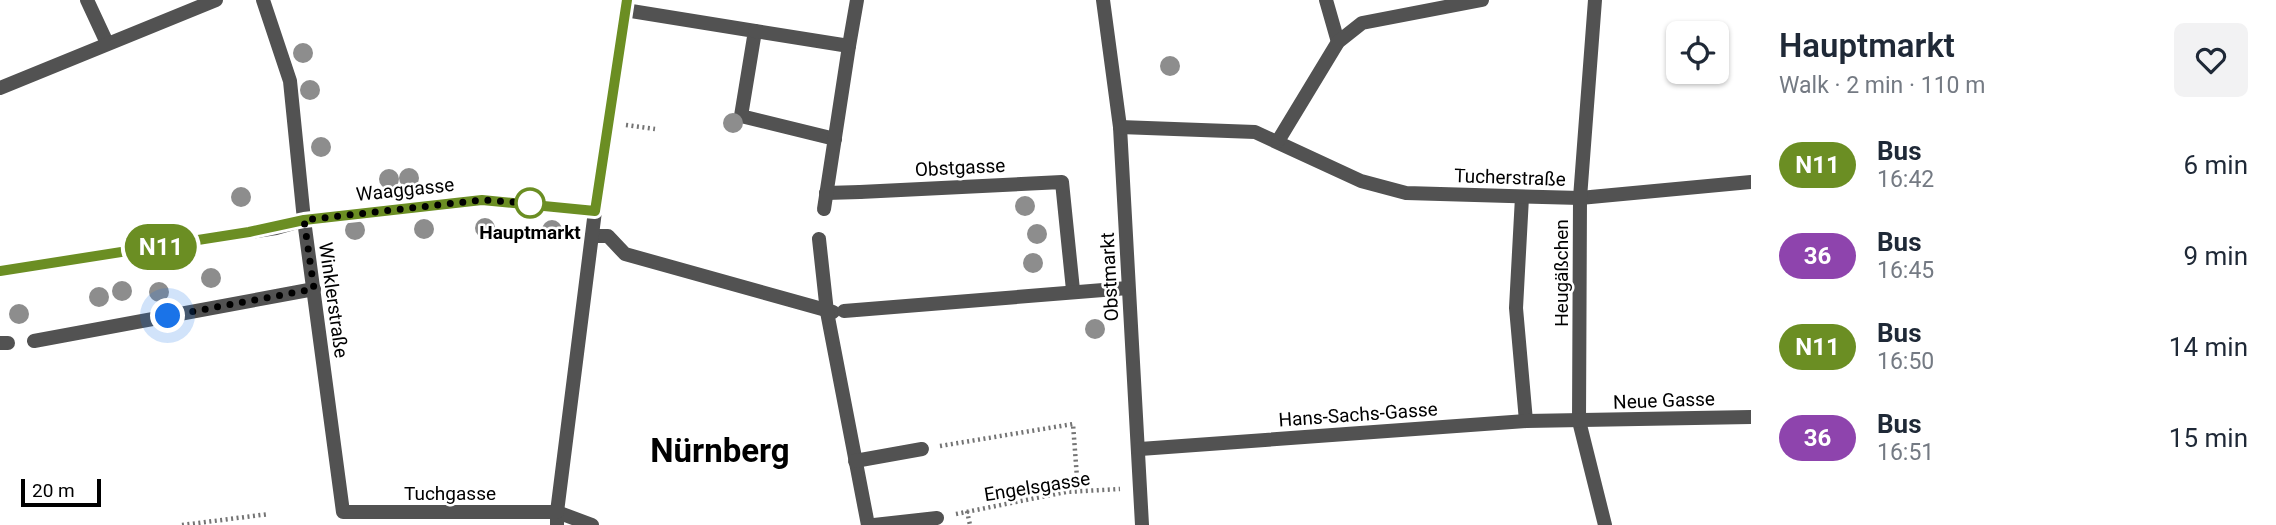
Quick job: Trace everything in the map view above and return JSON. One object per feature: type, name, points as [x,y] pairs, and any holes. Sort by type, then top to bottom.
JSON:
[{"type":"street","points":[[87,0],[107,43]]},
{"type":"street","points":[[0,88],[216,0]]},
{"type":"street","name":"Winklerstraße","points":[[263,0],[290,81],[304,220],[344,518]]},
{"type":"street","name":"Obstmarkt","points":[[1103,0],[1119,127],[1140,449],[1142,525]]},
{"type":"street","points":[[1326,0],[1338,42]]},
{"type":"street","points":[[1119,127],[1255,132],[1278,141],[1338,42],[1362,23],[1482,0]]},
{"type":"street","name":"Heugäßchen","points":[[1595,0],[1580,198],[1579,421],[1605,525]]},
{"type":"street","points":[[824,209],[856,2]]},
{"type":"street","points":[[592,525],[557,518],[595,211],[626,5],[755,31],[849,46]]},
{"type":"street","points":[[755,31],[741,116],[835,139]]},
{"type":"street","name":"Tucherstraße","points":[[1278,141],[1361,181],[1406,193],[1580,198],[1751,182]]},
{"type":"street","name":"Obstmarkt","points":[[1062,181],[1073,290]]},
{"type":"street","name":"Obstgasse","points":[[826,193],[1062,181]]},
{"type":"street","name":"Heugäßchen","points":[[1522,197],[1516,308],[1526,421]]},
{"type":"street","name":"Waaggasse","points":[[0,271],[249,232],[304,220],[482,200],[595,211]]},
{"type":"street","points":[[592,236],[608,236],[625,254],[827,312],[1073,290],[1128,288]]},
{"type":"street","points":[[819,239],[827,312],[868,525]]},
{"type":"street","points":[[34,341],[314,289]]},
{"type":"street","name":"Neue Gasse","points":[[1579,421],[1751,417]]},
{"type":"street","name":"Hans-Sachs-Gasse","points":[[1140,449],[1526,421],[1579,421]]},
{"type":"street","points":[[855,461],[922,449]]},
{"type":"street","name":"Tuchgasse","points":[[344,518],[557,518]]},
{"type":"street","points":[[874,525],[937,518]]},
{"type":"path","points":[[608,122],[655,129]]},
{"type":"path","points":[[922,449],[1073,424],[1078,491]]},
{"type":"path","name":"Engelsgasse","points":[[937,518],[1078,491],[1142,488]]},
{"type":"path","points":[[967,512],[970,525]]},
{"type":"path","points":[[182,525],[269,514]]},
{"type":"bus line","name":"N11","points":[[0,271],[34,268],[276,228],[304,220],[482,200],[528,202],[595,211],[627,0]]},
{"type":"place","name":"Hauptmarkt","points":[[530,203]]},
{"type":"district","name":"Nürnberg","points":[[720,450]]},
{"type":"route","points":[[168,316],[314,289],[304,220],[482,200],[530,203]]}]
